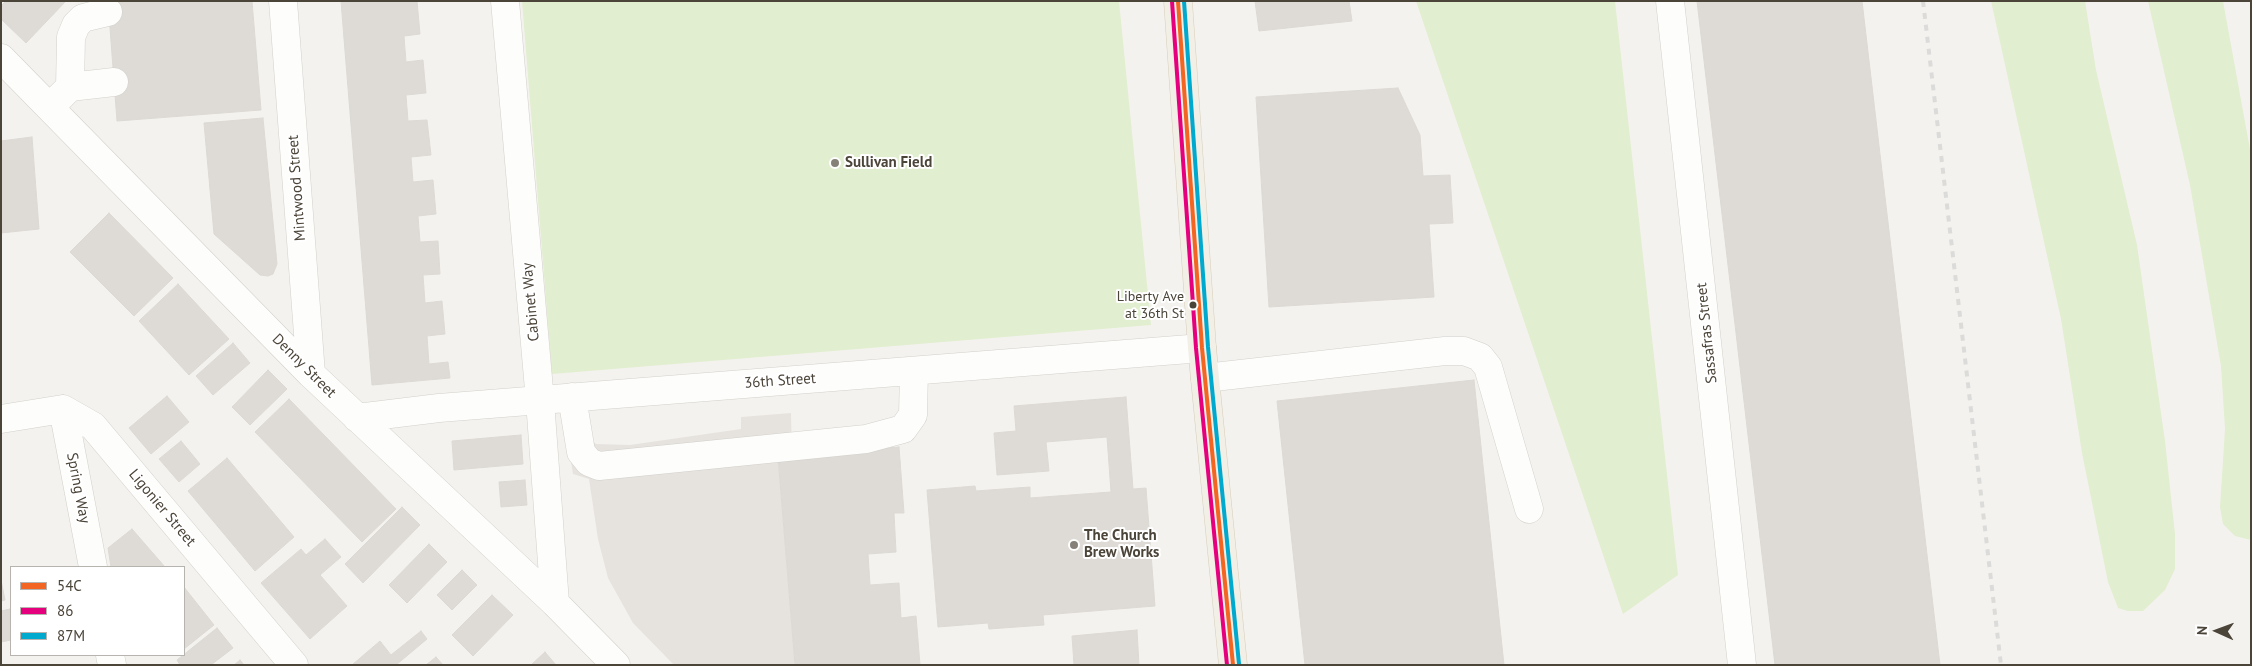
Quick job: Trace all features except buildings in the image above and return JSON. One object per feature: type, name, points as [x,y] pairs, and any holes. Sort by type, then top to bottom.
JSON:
[{"type":"main road","points":[[1178,1],[1202,348],[1233,665]]},
{"type":"street","name":"Mintwood Street","points":[[283,1],[310,374]]},
{"type":"street","name":"Cabinet Way","points":[[505,1],[540,401],[555,603]]},
{"type":"street","name":"Sassafras Street","points":[[1670,1],[1742,665]]},
{"type":"street","points":[[70,87],[71,37],[76,26],[82,18],[108,12]]},
{"type":"street","name":"Denny Street","points":[[1,58],[310,374],[555,603],[616,665]]},
{"type":"street","points":[[50,108],[70,87],[114,82]]},
{"type":"street","name":"36th Street","points":[[358,418],[438,408],[1202,348]]},
{"type":"street","points":[[1205,378],[1445,351],[1464,351],[1480,357],[1488,367],[1529,509]]},
{"type":"street","points":[[572,397],[581,452],[589,462],[599,466],[866,439],[903,430],[913,415],[914,371]]},
{"type":"street","points":[[1,419],[63,409]]},
{"type":"street","name":"Spring Way","points":[[63,409],[93,566]]},
{"type":"street","name":"Ligonier Street","points":[[63,409],[93,426],[294,665]]},
{"type":"green space","name":"Sullivan Field","points":[[522,1],[1119,1],[1151,325],[552,374]]},
{"type":"green space","points":[[1416,1],[1615,1],[1678,575],[1623,614]]},
{"type":"green space","points":[[1991,1],[2085,1],[2096,70],[2137,245],[2165,441],[2175,534],[2175,569],[2165,590],[2143,611],[2128,611],[2118,608],[2108,582],[2082,453],[2061,319]]},
{"type":"green space","points":[[2148,1],[2223,1],[2251,155],[2251,540],[2235,536],[2223,524],[2220,507],[2225,429],[2221,366],[2190,185]]},
{"type":"shaded area","points":[[791,413],[792,456],[778,457],[795,665],[674,665],[633,623],[608,578],[598,539],[589,479],[573,474],[565,424],[586,434],[596,444],[630,445],[741,429],[741,417]]},
{"type":"railway","points":[[1923,1],[2001,665]]},
{"type":"transit line","name":"86","points":[[1172,1],[1196,348],[1227,665]]},
{"type":"transit line","name":"54C","points":[[1178,1],[1202,348],[1233,665]]},
{"type":"transit line","name":"87M","points":[[1184,1],[1208,347],[1239,664]]},
{"type":"place","name":"Sullivan Field","points":[[835,163]]},
{"type":"place","name":"Liberty Ave at 36th St","points":[[1193,305]]},
{"type":"place","name":"The Church Brew Works","points":[[1074,545]]}]
